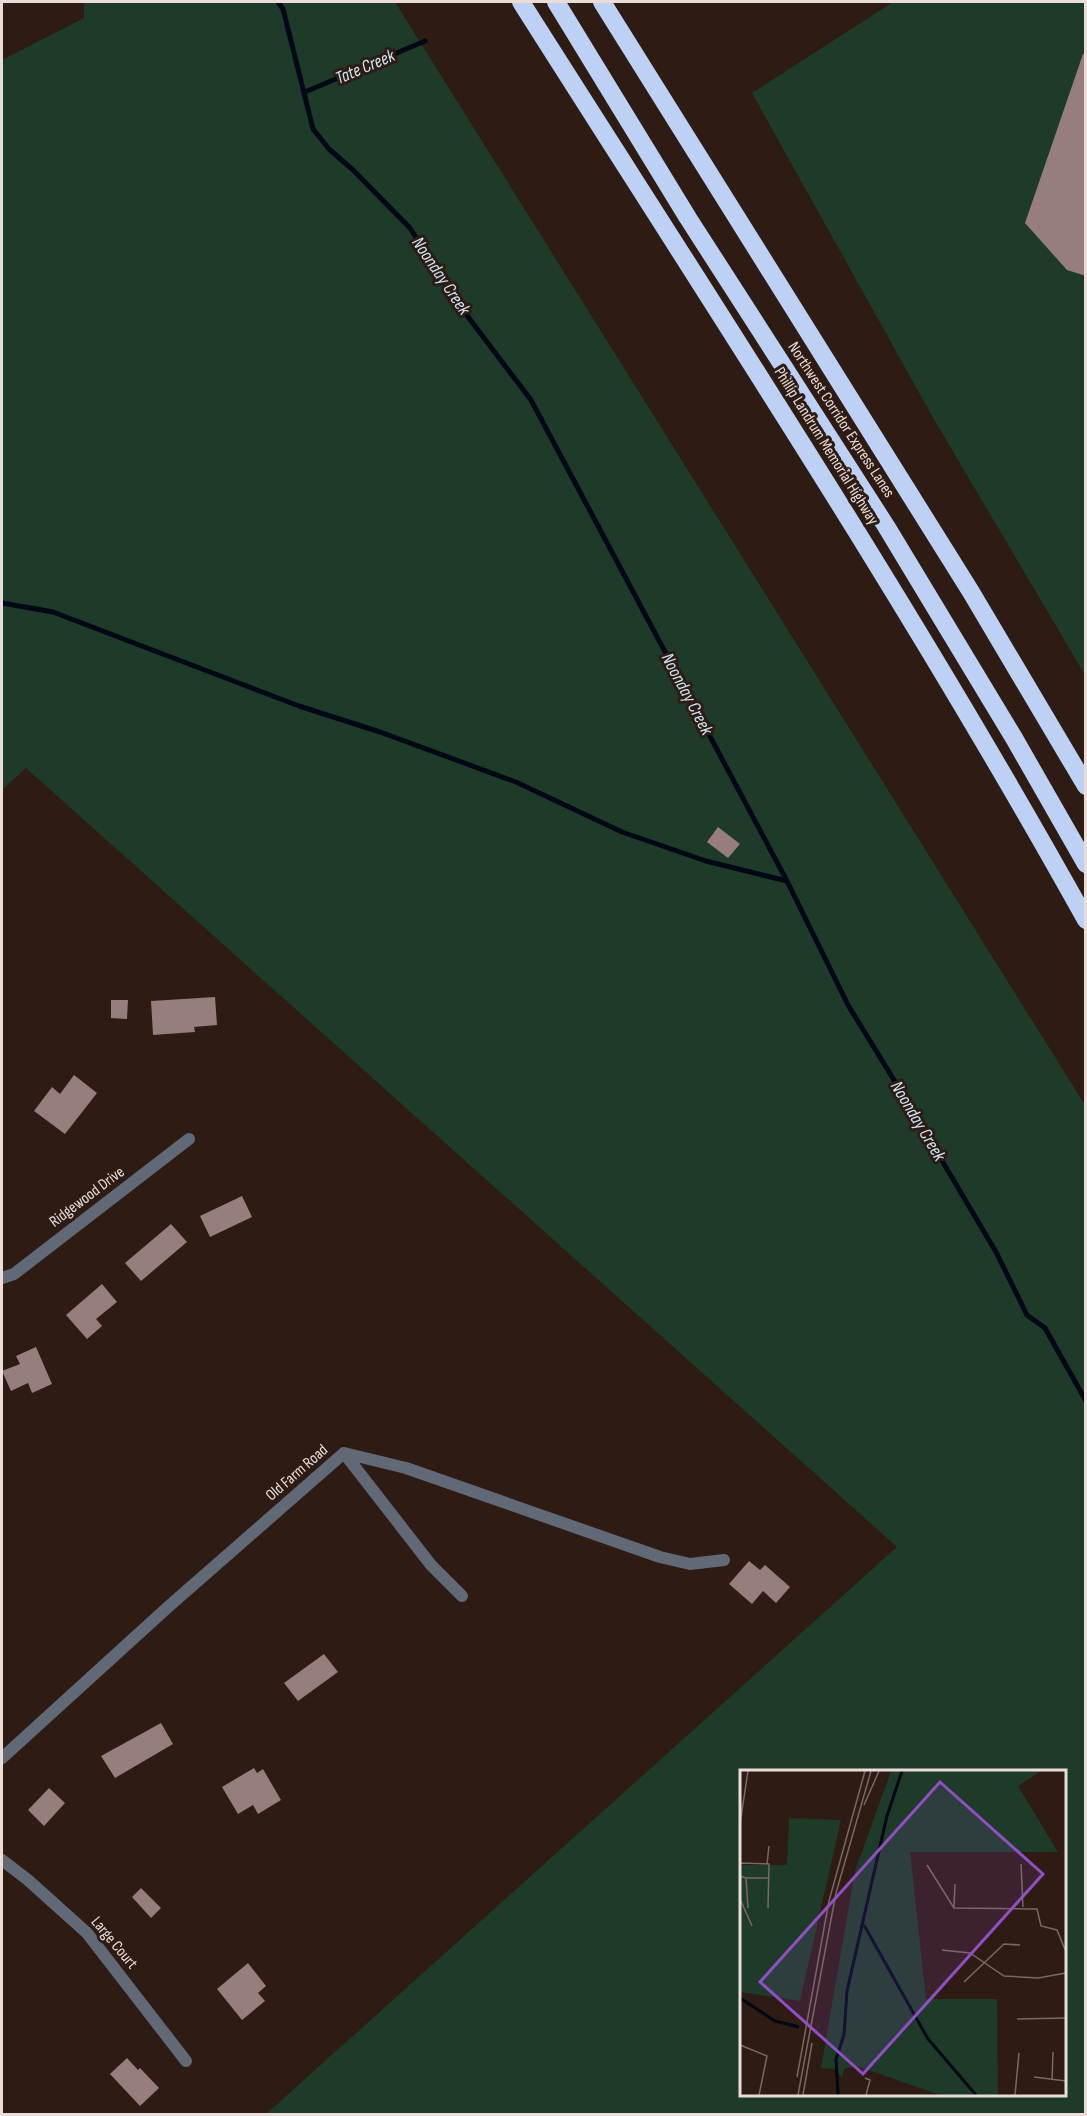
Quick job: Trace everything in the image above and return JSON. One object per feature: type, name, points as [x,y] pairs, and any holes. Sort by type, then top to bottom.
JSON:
[{"type":"highway","name":"Phillip Landrum Memorial Highway","points":[[521,2],[875,560],[1086,920]]},
{"type":"highway","name":"Northwest Corridor Express Lanes","points":[[556,2],[694,228],[886,526],[1014,738],[1086,864]]},
{"type":"highway","points":[[602,2],[1019,670],[1086,786]]},
{"type":"street","name":"Ridgewood Drive","points":[[2,1278],[14,1274],[189,1139]]},
{"type":"street","name":"Old Farm Road","points":[[2,1758],[168,1607],[344,1454],[405,1468],[660,1557],[690,1564],[724,1560]]},
{"type":"street","points":[[344,1454],[431,1566],[462,1596]]},
{"type":"street","name":"Large Court","points":[[2,1860],[87,1933],[186,2061]]},
{"type":"green space","points":[[84,2],[395,2],[1085,1105],[1085,2114],[266,2114],[897,1547],[26,768],[2,790],[2,60],[84,18]]},
{"type":"green space","points":[[893,2],[1085,2],[1085,675],[932,416],[752,93]]},
{"type":"building","points":[[1083,54],[1086,54],[1086,276],[1067,270],[1025,223]]},
{"type":"building","points":[[718,827],[740,844],[728,858],[707,842]]},
{"type":"building","points":[[215,997],[217,1025],[194,1027],[195,1032],[153,1035],[151,1001]]},
{"type":"building","points":[[111,1000],[128,1000],[127,1019],[111,1018]]},
{"type":"building","points":[[74,1075],[97,1093],[65,1134],[34,1111],[52,1087],[60,1094]]},
{"type":"building","points":[[242,1196],[252,1217],[210,1237],[200,1216]]},
{"type":"building","points":[[171,1224],[187,1242],[141,1281],[125,1263]]},
{"type":"building","points":[[102,1284],[117,1302],[96,1319],[102,1326],[87,1339],[66,1315]]},
{"type":"building","points":[[36,1347],[52,1384],[32,1393],[28,1383],[11,1391],[2,1371],[20,1364],[16,1356]]},
{"type":"building","points":[[749,1561],[760,1570],[765,1565],[790,1587],[776,1603],[763,1591],[752,1604],[729,1584]]},
{"type":"building","points":[[324,1654],[338,1672],[298,1701],[284,1683]]},
{"type":"building","points":[[161,1723],[173,1744],[115,1778],[101,1756]]},
{"type":"building","points":[[254,1768],[257,1773],[263,1769],[281,1800],[258,1814],[253,1805],[238,1814],[222,1787]]},
{"type":"building","points":[[49,1788],[65,1803],[44,1826],[28,1810]]},
{"type":"building","points":[[141,1888],[161,1908],[151,1918],[132,1897]]},
{"type":"building","points":[[248,1963],[266,1986],[258,1993],[265,2001],[242,2020],[217,1989]]},
{"type":"building","points":[[127,2058],[159,2088],[140,2106],[110,2074]]},
{"type":"waterway","name":"Noonday Creek","points":[[278,2],[283,9],[313,129],[329,149],[410,228],[453,297],[531,400],[787,881],[848,1005],[996,1252],[1027,1315],[1045,1328],[1086,1401]]},
{"type":"waterway","name":"Tate Creek","points":[[305,92],[425,41]]},
{"type":"waterway","points":[[2,603],[53,612],[299,706],[380,732],[516,782],[622,832],[706,861],[787,881]]}]
